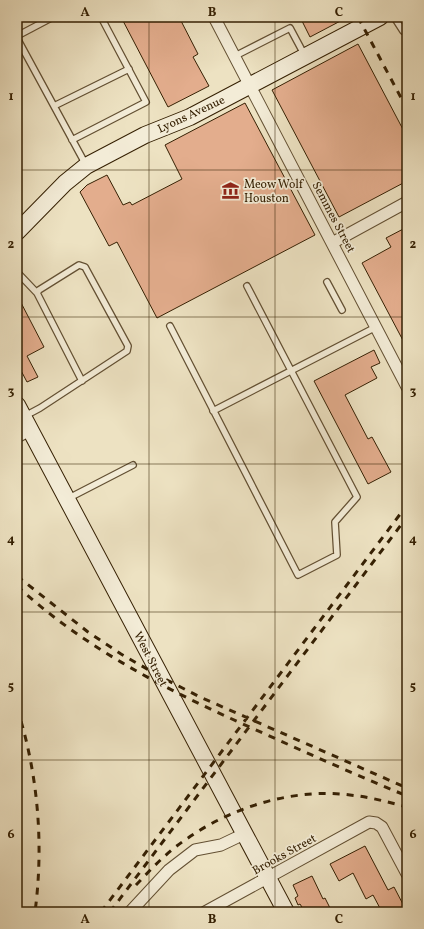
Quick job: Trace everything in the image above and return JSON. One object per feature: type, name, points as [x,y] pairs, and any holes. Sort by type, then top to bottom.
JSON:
[{"type":"street","name":"Semmes Street","points":[[214,17],[407,387]]},
{"type":"street","name":"Lyons Avenue","points":[[17,232],[66,183],[86,166],[145,135],[190,117],[380,17]]},
{"type":"street","points":[[332,243],[407,202]]},
{"type":"street","name":"West Street","points":[[22,422],[67,500],[286,912]]},
{"type":"street","name":"Brooks Street","points":[[205,912],[369,822],[376,823],[382,827],[407,874]]},
{"type":"street","points":[[131,912],[169,870],[195,850],[221,845],[244,834]]},
{"type":"lane","points":[[54,17],[17,37],[86,166]]},
{"type":"lane","points":[[72,140],[146,102],[102,17]]},
{"type":"lane","points":[[394,17],[403,31]]},
{"type":"lane","points":[[235,56],[290,28],[305,56]]},
{"type":"lane","points":[[54,106],[128,69]]},
{"type":"lane","points":[[22,422],[40,408],[127,351],[128,346],[85,267],[79,265],[39,290],[37,293]]},
{"type":"lane","points":[[17,272],[37,293],[82,381]]},
{"type":"lane","points":[[327,282],[342,310]]},
{"type":"lane","points":[[170,326],[298,575],[337,555],[334,522],[357,497],[247,286]]},
{"type":"lane","points":[[213,411],[376,327]]},
{"type":"lane","points":[[67,500],[133,465]]},
{"type":"building","points":[[121,17],[179,17],[198,54],[193,57],[209,86],[168,107]]},
{"type":"building","points":[[300,17],[348,17],[310,37]]},
{"type":"building","points":[[358,44],[407,137],[407,181],[339,217],[272,90]]},
{"type":"building","points":[[245,103],[315,235],[157,318],[117,242],[109,246],[80,192],[87,185],[107,175],[123,205],[130,202],[132,205],[182,179],[165,145]]},
{"type":"building","points":[[407,227],[407,348],[362,263],[391,247],[386,238]]},
{"type":"building","points":[[17,295],[44,347],[27,356],[38,377],[27,382],[17,363]]},
{"type":"building","points":[[374,350],[380,363],[371,367],[377,378],[345,395],[368,439],[372,437],[391,472],[368,484],[314,381]]},
{"type":"building","points":[[365,846],[388,890],[394,887],[407,912],[382,912],[373,895],[366,899],[353,873],[339,881],[330,864]]},
{"type":"building","points":[[312,876],[323,899],[325,898],[332,912],[305,912],[300,904],[298,905],[295,898],[298,896],[293,885]]},
{"type":"railway","points":[[358,17],[407,109]]},
{"type":"railway","points":[[101,912],[407,505]]},
{"type":"railway","points":[[110,912],[407,517]]},
{"type":"railway","points":[[17,576],[88,632],[121,654],[161,677],[200,697],[407,788]]},
{"type":"railway","points":[[17,586],[73,631],[134,670],[165,687],[230,718],[407,796]]},
{"type":"railway","points":[[17,708],[30,758],[37,809],[39,861],[35,912]]},
{"type":"railway","points":[[136,885],[167,854],[188,838],[206,827],[245,808],[287,797],[308,794],[350,795],[407,807]]},
{"type":"place","name":"Meow Wolf Houston","points":[[231,191]]}]
